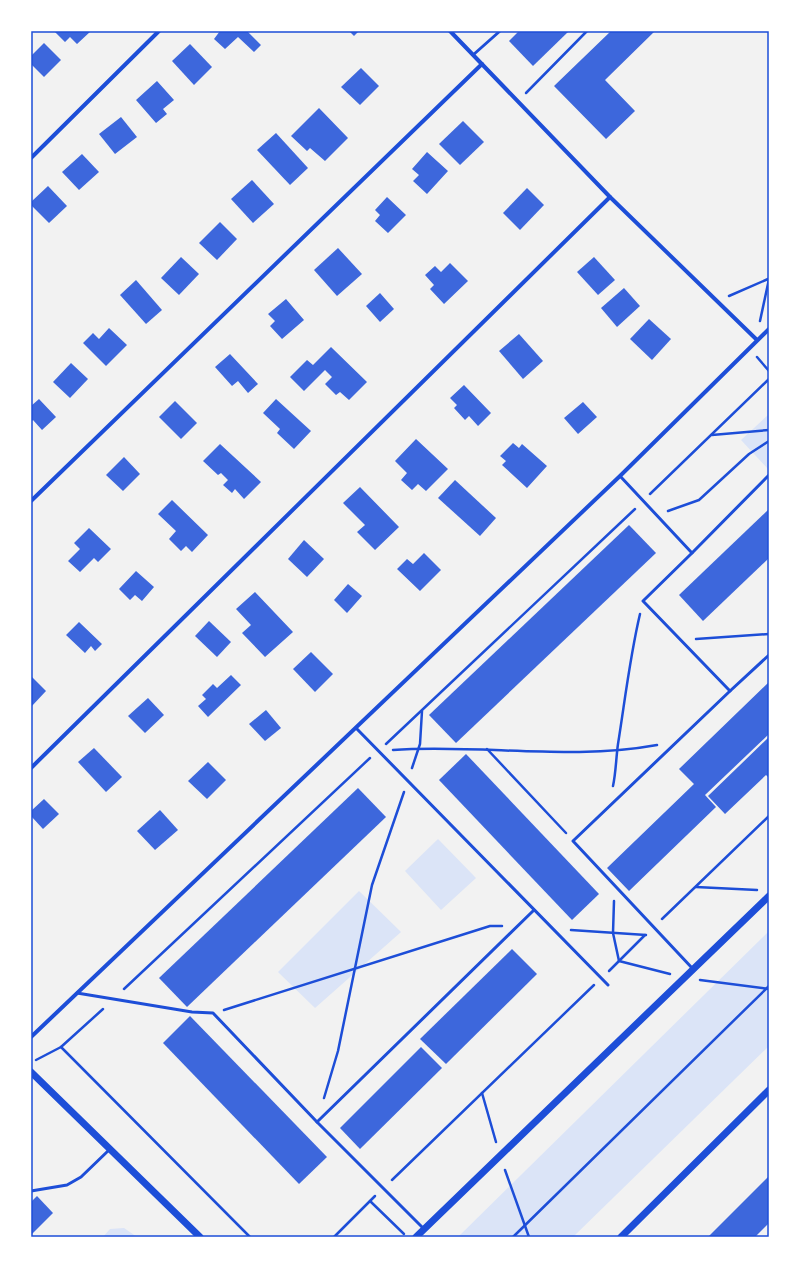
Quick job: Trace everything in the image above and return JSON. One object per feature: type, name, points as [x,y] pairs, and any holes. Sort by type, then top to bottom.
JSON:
[{"type":"street","points":[[31,158],[159,31]]},
{"type":"street","points":[[450,31],[610,197],[756,340]]},
{"type":"street","points":[[31,501],[482,64]]},
{"type":"street","points":[[31,768],[610,197]]},
{"type":"street","points":[[78,992],[620,476],[769,329]]},
{"type":"street","points":[[416,1237],[769,896]]},
{"type":"street","points":[[31,1037],[53,1016]]},
{"type":"street","points":[[31,1072],[200,1237]]},
{"type":"street","points":[[621,1237],[769,1090]]},
{"type":"lane","points":[[473,55],[500,31]]},
{"type":"lane","points":[[730,691],[643,601],[769,475]]},
{"type":"lane","points":[[620,476],[692,553]]},
{"type":"lane","points":[[693,969],[573,841],[769,655]]},
{"type":"lane","points":[[356,728],[608,985]]},
{"type":"lane","points":[[317,1122],[534,910]]},
{"type":"lane","points":[[53,1016],[78,992],[113,1000],[192,1012],[213,1013],[317,1122],[424,1229]]},
{"type":"lane","points":[[31,1191],[67,1185],[81,1177],[110,1149]]},
{"type":"path","points":[[518,101],[587,31]]},
{"type":"path","points":[[717,301],[769,279]]},
{"type":"path","points":[[756,340],[769,279]]},
{"type":"path","points":[[750,349],[769,371]]},
{"type":"path","points":[[31,1062],[61,1047],[113,1000],[643,501],[769,379]]},
{"type":"path","points":[[711,435],[769,430]]},
{"type":"path","points":[[656,516],[699,500],[749,454],[769,441]]},
{"type":"path","points":[[608,808],[616,770],[617,750],[632,647],[643,601]]},
{"type":"path","points":[[679,638],[709,639],[769,634]]},
{"type":"path","points":[[317,1122],[338,1051],[372,885],[419,748],[422,710]]},
{"type":"path","points":[[378,751],[419,748],[558,752],[631,750],[678,741]]},
{"type":"path","points":[[487,749],[573,841]]},
{"type":"path","points":[[334,1237],[769,816]]},
{"type":"path","points":[[614,884],[613,933],[619,961]]},
{"type":"path","points":[[695,887],[762,890]]},
{"type":"path","points":[[213,1013],[490,926],[517,927]]},
{"type":"path","points":[[554,929],[646,935]]},
{"type":"path","points":[[619,961],[684,978],[768,988]]},
{"type":"path","points":[[513,1237],[768,988]]},
{"type":"path","points":[[61,1047],[250,1237]]},
{"type":"path","points":[[370,1201],[408,1237]]},
{"type":"shaded area","points":[[769,414],[769,470],[741,440]]},
{"type":"shaded area","points":[[438,839],[476,878],[441,910],[405,871]]},
{"type":"shaded area","points":[[359,891],[401,932],[315,1008],[278,972]]},
{"type":"shaded area","points":[[769,931],[769,1046],[573,1237],[458,1237]]},
{"type":"shaded area","points":[[124,1228],[137,1237],[103,1237],[110,1229]]},
{"type":"building","points":[[54,31],[91,31],[77,44],[70,37],[65,42]]},
{"type":"building","points":[[220,31],[247,31],[261,45],[254,52],[238,37],[225,49],[214,39]]},
{"type":"building","points":[[349,31],[359,31],[354,36]]},
{"type":"building","points":[[519,31],[569,31],[533,66],[509,41]]},
{"type":"building","points":[[611,31],[655,31],[605,80],[635,111],[606,139],[554,86]]},
{"type":"building","points":[[44,43],[61,60],[44,77],[31,64],[31,56]]},
{"type":"building","points":[[190,44],[212,67],[194,85],[172,61]]},
{"type":"building","points":[[361,68],[379,86],[360,105],[341,87]]},
{"type":"building","points":[[157,81],[174,100],[163,109],[167,114],[156,123],[136,100]]},
{"type":"building","points":[[319,108],[348,138],[325,161],[310,148],[307,151],[291,136]]},
{"type":"building","points":[[121,117],[137,137],[115,154],[99,134]]},
{"type":"building","points":[[463,121],[484,142],[460,165],[439,144]]},
{"type":"building","points":[[276,133],[308,168],[290,185],[257,150]]},
{"type":"building","points":[[427,152],[448,171],[427,194],[413,181],[419,175],[412,169]]},
{"type":"building","points":[[82,154],[99,172],[79,190],[62,172]]},
{"type":"building","points":[[252,180],[274,204],[253,223],[231,199]]},
{"type":"building","points":[[48,186],[67,206],[49,223],[31,205],[31,202]]},
{"type":"building","points":[[527,188],[544,205],[520,230],[503,213]]},
{"type":"building","points":[[387,197],[406,215],[388,233],[375,221],[380,215],[375,210]]},
{"type":"building","points":[[220,222],[237,239],[217,260],[199,243]]},
{"type":"building","points":[[338,248],[362,274],[337,296],[314,270]]},
{"type":"building","points":[[181,257],[199,274],[179,295],[161,278]]},
{"type":"building","points":[[594,257],[615,280],[598,295],[577,272]]},
{"type":"building","points":[[450,263],[468,281],[444,304],[430,289],[434,285],[425,275],[435,266],[441,272]]},
{"type":"building","points":[[136,280],[162,310],[146,324],[120,295]]},
{"type":"building","points":[[624,288],[640,306],[617,327],[601,308]]},
{"type":"building","points":[[380,293],[394,309],[380,322],[366,306]]},
{"type":"building","points":[[286,299],[304,320],[282,339],[270,326],[275,321],[268,314]]},
{"type":"building","points":[[649,319],[671,339],[652,360],[630,339]]},
{"type":"building","points":[[109,328],[127,345],[106,366],[83,343],[93,333],[99,339]]},
{"type":"building","points":[[519,334],[543,361],[523,379],[499,351]]},
{"type":"building","points":[[331,347],[367,382],[349,400],[340,392],[336,395],[325,384],[332,377],[325,370],[304,391],[290,377],[307,360],[313,365]]},
{"type":"building","points":[[230,354],[258,384],[248,393],[238,381],[232,386],[215,367]]},
{"type":"building","points":[[71,363],[88,379],[70,398],[53,382]]},
{"type":"building","points":[[464,385],[491,413],[478,426],[469,416],[465,420],[454,408],[457,405],[450,398]]},
{"type":"building","points":[[39,399],[56,417],[42,430],[33,420],[31,422],[31,406]]},
{"type":"building","points":[[276,399],[311,431],[294,449],[277,433],[280,429],[263,413]]},
{"type":"building","points":[[175,401],[197,423],[181,439],[159,417]]},
{"type":"building","points":[[583,402],[597,417],[578,434],[564,418]]},
{"type":"building","points":[[416,439],[448,469],[426,491],[418,484],[412,490],[401,480],[407,473],[395,461]]},
{"type":"building","points":[[513,443],[519,448],[522,444],[547,466],[527,488],[502,465],[506,461],[500,456]]},
{"type":"building","points":[[220,444],[261,482],[244,499],[235,489],[232,493],[223,485],[228,480],[221,473],[218,475],[203,461]]},
{"type":"building","points":[[124,457],[140,474],[123,491],[106,475]]},
{"type":"building","points":[[455,480],[496,518],[480,536],[438,498]]},
{"type":"building","points":[[360,487],[399,527],[375,550],[357,532],[365,525],[343,503]]},
{"type":"building","points":[[172,500],[208,535],[192,552],[186,546],[181,551],[169,539],[176,531],[158,514]]},
{"type":"building","points":[[769,509],[769,558],[703,621],[679,595]]},
{"type":"building","points":[[629,525],[656,553],[456,743],[429,715]]},
{"type":"building","points":[[89,528],[111,549],[98,562],[94,558],[80,572],[68,561],[80,549],[74,543]]},
{"type":"building","points":[[304,540],[324,559],[307,577],[288,559]]},
{"type":"building","points":[[424,553],[441,570],[420,591],[397,569],[407,559],[413,564]]},
{"type":"building","points":[[136,571],[154,587],[142,601],[135,595],[130,600],[119,589]]},
{"type":"building","points":[[348,584],[362,596],[347,613],[334,600]]},
{"type":"building","points":[[255,592],[293,632],[265,657],[242,633],[251,625],[236,609]]},
{"type":"building","points":[[209,621],[231,642],[217,657],[195,636]]},
{"type":"building","points":[[79,622],[102,644],[95,651],[91,646],[85,653],[66,635]]},
{"type":"building","points":[[311,652],[333,674],[315,692],[293,669]]},
{"type":"building","points":[[231,675],[241,685],[208,717],[198,706],[206,699],[202,695],[213,684],[217,688]]},
{"type":"building","points":[[31,676],[46,691],[31,707]]},
{"type":"building","points":[[769,682],[769,734],[705,795],[716,807],[629,891],[607,868],[694,784],[679,769]]},
{"type":"building","points":[[148,698],[164,715],[145,733],[128,716]]},
{"type":"building","points":[[266,710],[281,728],[265,741],[249,724]]},
{"type":"building","points":[[769,737],[769,778],[766,775],[725,814],[708,796]]},
{"type":"building","points":[[94,748],[122,777],[106,792],[78,762]]},
{"type":"building","points":[[466,754],[599,894],[572,920],[439,780]]},
{"type":"building","points":[[208,762],[226,780],[207,799],[188,781]]},
{"type":"building","points":[[358,788],[386,817],[187,1007],[159,978]]},
{"type":"building","points":[[44,799],[59,814],[43,829],[31,816],[31,811]]},
{"type":"building","points":[[160,810],[178,830],[155,850],[137,831]]},
{"type":"building","points":[[512,949],[537,974],[446,1064],[420,1039]]},
{"type":"building","points":[[190,1016],[327,1157],[299,1184],[163,1043]]},
{"type":"building","points":[[421,1047],[442,1068],[360,1149],[340,1128]]},
{"type":"building","points":[[769,1176],[769,1223],[755,1237],[708,1237]]},
{"type":"building","points":[[37,1196],[53,1213],[31,1235],[31,1202]]}]
